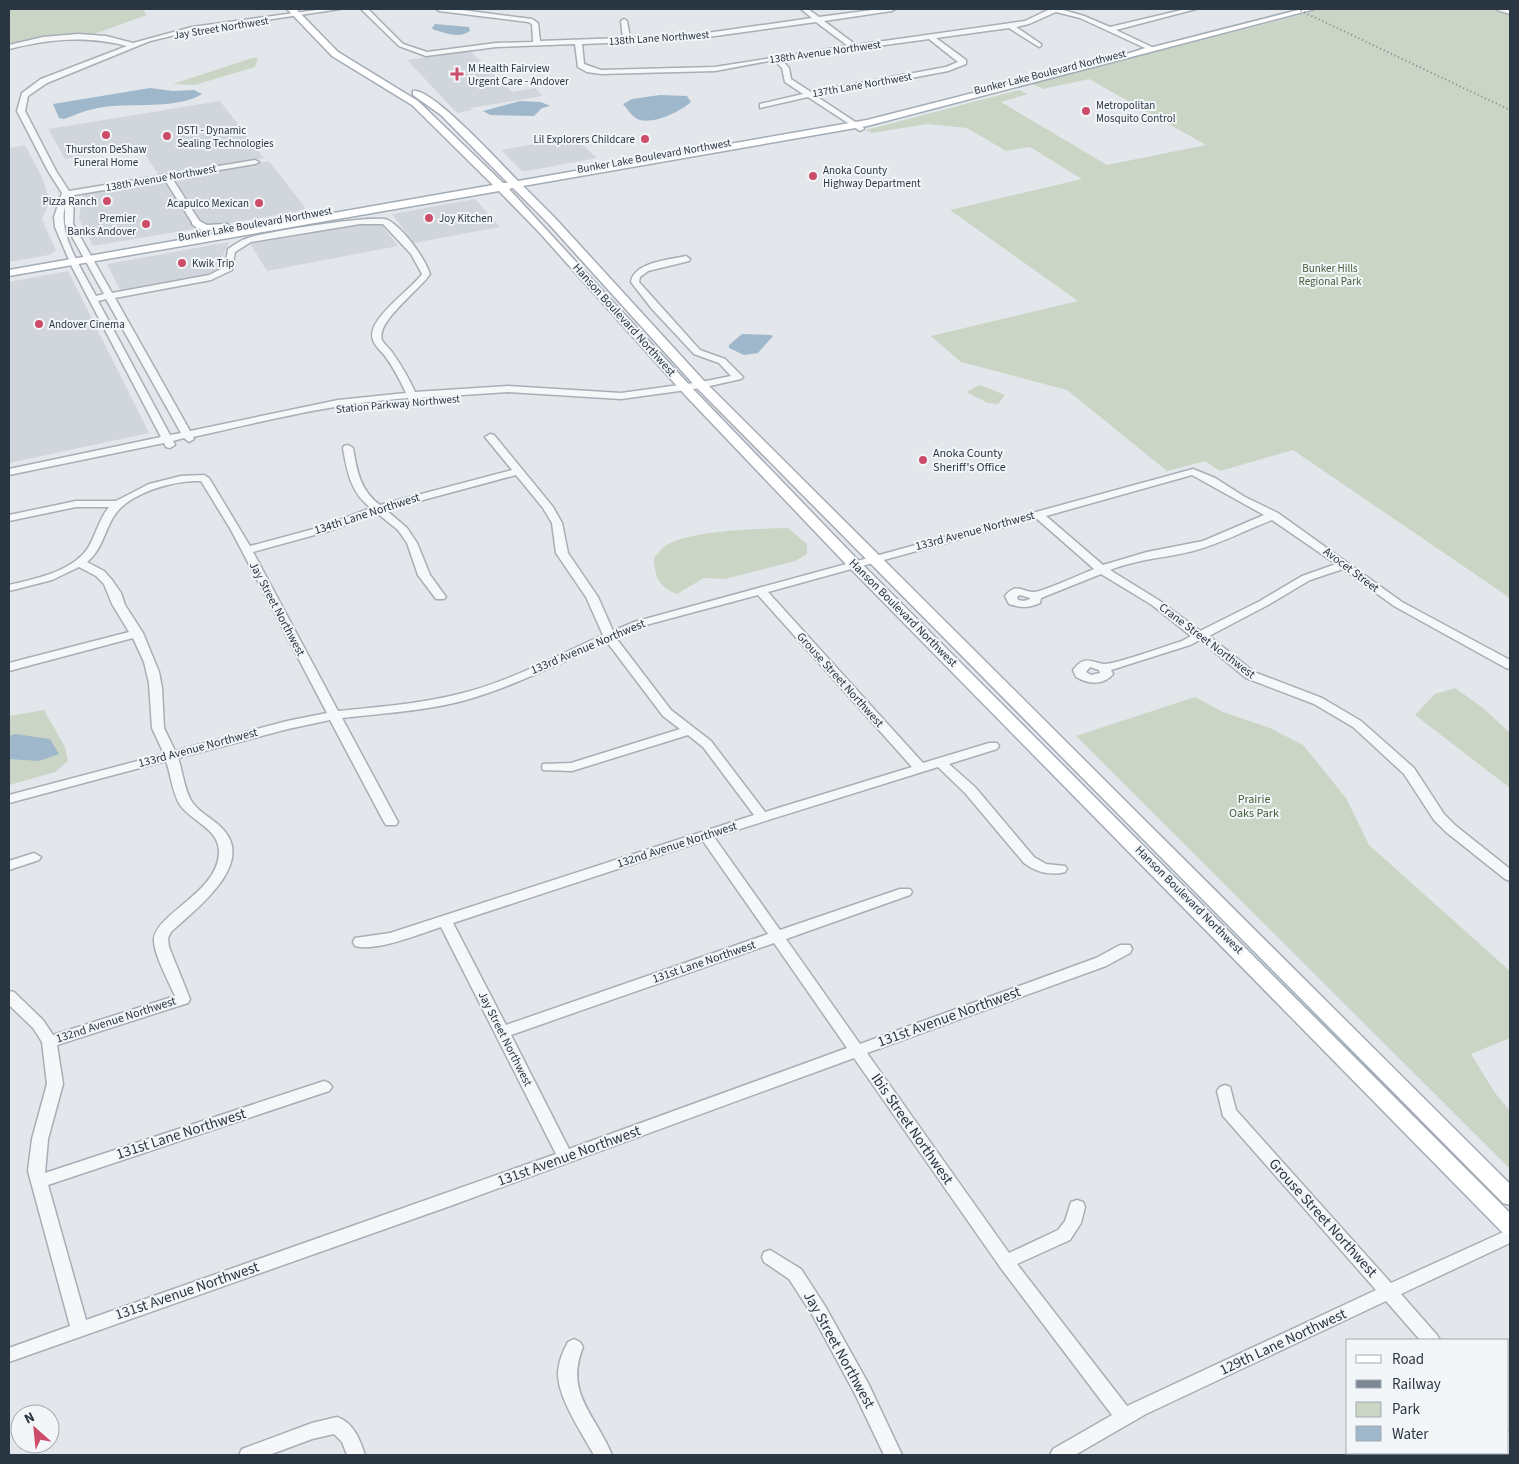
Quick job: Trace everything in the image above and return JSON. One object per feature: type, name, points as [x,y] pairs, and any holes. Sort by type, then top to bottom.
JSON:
[{"type":"main road","name":"Bunker Lake Boulevard Northwest","points":[[88,257],[279,220],[855,125],[1291,9]]},
{"type":"main road","points":[[855,125],[1311,9]]},
{"type":"main road","name":"Hanson Boulevard Northwest","points":[[297,13],[335,54],[416,103],[506,183]]},
{"type":"main road","name":"Hanson Boulevard Northwest","points":[[297,13],[350,54],[436,106],[506,183],[548,235],[854,564],[1510,1226]]},
{"type":"main road","name":"Bunker Lake Boulevard Northwest","points":[[9,268],[88,257],[506,183],[855,125]]},
{"type":"main road","points":[[196,222],[199,226],[210,229],[279,220]]},
{"type":"main road","name":"Bunker Lake Boulevard Northwest","points":[[9,273],[73,259]]},
{"type":"main road","name":"Hanson Boulevard Northwest","points":[[691,388],[874,559],[1510,1197]]},
{"type":"street","name":"Jay Street Northwest","points":[[188,437],[70,224],[70,196],[66,194],[16,106],[25,95],[44,81],[148,40],[181,31],[297,13],[337,9]]},
{"type":"street","name":"138th Lane Northwest","points":[[364,9],[401,45],[426,54],[487,46],[686,38],[817,18],[892,9]]},
{"type":"street","points":[[439,9],[528,19],[535,24],[537,44]]},
{"type":"street","points":[[804,9],[854,47]]},
{"type":"street","points":[[1054,9],[1082,17],[1111,29],[1149,46],[1150,49],[1087,67]]},
{"type":"street","name":"138th Avenue Northwest","points":[[578,42],[581,65],[590,70],[602,72],[704,70],[776,58],[1011,26],[1027,23],[1054,9]]},
{"type":"street","points":[[1111,29],[1193,9]]},
{"type":"street","points":[[1499,9],[1510,12]]},
{"type":"street","points":[[624,21],[627,41]]},
{"type":"street","points":[[1011,26],[1039,45]]},
{"type":"street","points":[[9,47],[44,39],[81,37],[108,39],[135,46]]},
{"type":"street","name":"137th Lane Northwest","points":[[763,106],[810,95],[948,70],[962,64],[930,37]]},
{"type":"street","points":[[776,58],[785,68],[788,80],[855,125]]},
{"type":"street","name":"138th Avenue Northwest","points":[[66,194],[255,162]]},
{"type":"street","points":[[167,177],[196,222]]},
{"type":"street","points":[[66,194],[58,223],[73,259],[169,441]]},
{"type":"street","points":[[93,299],[211,277],[229,268],[231,251],[249,240],[372,220],[385,222],[400,236],[423,266],[426,274],[423,284],[384,318],[377,330],[378,339],[406,380],[414,398]]},
{"type":"street","name":"Station Parkway Northwest","points":[[9,472],[327,411],[414,398],[536,396],[614,404],[658,399],[691,388],[738,377],[722,361],[703,355],[693,348],[635,282],[636,276],[645,269],[686,260]]},
{"type":"street","points":[[490,437],[517,472],[548,507],[557,523],[562,554],[592,597],[609,636],[667,713],[707,744],[762,817]]},
{"type":"street","name":"Station Parkway Northwest","points":[[9,479],[169,441]]},
{"type":"street","points":[[348,448],[353,477],[361,492],[378,509],[402,528],[412,543],[424,575],[440,597]]},
{"type":"street","name":"134th Lane Northwest","points":[[246,550],[325,529],[378,509],[517,472]]},
{"type":"street","name":"133rd Avenue Northwest","points":[[9,799],[287,725],[335,715],[418,706],[462,697],[500,685],[638,624],[1193,472]]},
{"type":"street","name":"Avocet Street","points":[[1193,472],[1211,480],[1241,500],[1274,515],[1300,531],[1398,604],[1510,665]]},
{"type":"street","name":"Jay Street Northwest","points":[[117,504],[131,495],[165,483],[189,478],[204,478],[246,550],[391,822]]},
{"type":"street","points":[[9,518],[76,504],[117,504]]},
{"type":"street","points":[[9,588],[51,576],[78,563],[92,550],[99,540],[104,523],[117,504]]},
{"type":"street","name":"Crane Street Northwest","points":[[1038,514],[1102,570],[1156,603],[1250,675],[1318,701],[1357,724],[1409,771],[1440,817],[1451,829],[1510,876]]},
{"type":"street","points":[[1035,596],[1146,555],[1199,546],[1274,515]]},
{"type":"street","points":[[78,563],[95,569],[109,581],[119,606],[137,633],[156,683],[159,730],[171,756]]},
{"type":"street","points":[[1104,668],[1170,649],[1200,636],[1264,603],[1306,578],[1345,565]]},
{"type":"street","name":"Grouse Street Northwest","points":[[760,590],[921,769]]},
{"type":"street","points":[[9,667],[137,633]]},
{"type":"street","points":[[548,767],[572,767],[691,730]]},
{"type":"street","name":"132nd Avenue Northwest","points":[[360,942],[391,938],[762,817],[993,746]]},
{"type":"street","name":"132nd Avenue Northwest","points":[[50,1042],[183,999],[162,946],[161,938],[165,930],[211,886],[223,868],[226,854],[224,840],[217,828],[194,812],[186,803],[171,756]]},
{"type":"street","points":[[941,763],[970,790],[1029,860],[1039,868],[1049,870],[1060,869]]},
{"type":"street","name":"Ibis Street Northwest","points":[[706,836],[1006,1262],[1124,1417]]},
{"type":"street","points":[[9,866],[34,857]]},
{"type":"street","name":"131st Lane Northwest","points":[[502,1032],[905,892]]},
{"type":"street","name":"Jay Street Northwest","points":[[444,920],[565,1157]]},
{"type":"street","name":"131st Avenue Northwest","points":[[9,1355],[857,1051],[1101,962],[1125,949]]},
{"type":"street","points":[[9,996],[38,1024],[50,1042],[55,1084],[40,1139],[36,1171],[80,1329]]},
{"type":"street","name":"131st Lane Northwest","points":[[38,1182],[324,1087]]},
{"type":"street","name":"Grouse Street Northwest","points":[[1225,1091],[1229,1112],[1430,1339]]},
{"type":"street","points":[[1006,1262],[1064,1235],[1073,1223],[1077,1207]]},
{"type":"street","name":"129th Lane Northwest","points":[[1059,1455],[1124,1417],[1510,1236]]},
{"type":"street","name":"Jay Street Northwest","points":[[770,1257],[795,1274],[820,1311],[862,1388],[893,1455]]},
{"type":"street","points":[[574,1347],[568,1364],[567,1378],[579,1410],[603,1455]]},
{"type":"street","points":[[248,1455],[337,1425],[349,1438],[356,1455]]},
{"type":"shaded area","name":"M Health Fairview Urgent Care - Andover","points":[[470,51],[512,92],[535,88],[543,96],[470,108],[472,110],[457,113],[407,60]]},
{"type":"shaded area","points":[[220,101],[264,158],[159,176],[140,146],[65,159],[48,129]]},
{"type":"shaded area","points":[[574,137],[597,158],[522,171],[501,150]]},
{"type":"shaded area","points":[[25,145],[41,175],[50,201],[42,219],[56,251],[49,255],[9,262],[9,148]]},
{"type":"shaded area","points":[[269,161],[307,210],[93,246],[79,219],[83,193]]},
{"type":"shaded area","points":[[475,199],[500,227],[414,243],[392,214]]},
{"type":"shaded area","points":[[374,222],[381,224],[398,246],[267,271],[250,244]]},
{"type":"shaded area","points":[[229,242],[217,269],[208,274],[120,290],[107,264]]},
{"type":"shaded area","points":[[68,271],[149,433],[9,463],[9,282]]},
{"type":"green space","points":[[9,9],[142,9],[147,15],[91,35],[43,38],[9,45]]},
{"type":"green space","name":"Bunker Hills Regional Park","points":[[1322,9],[1510,9],[1510,598],[1293,450],[1220,471],[1205,461],[1167,471],[1067,390],[961,362],[931,336],[1078,301],[950,210],[1082,179],[1030,147],[1006,151],[967,128],[927,124],[872,133],[866,130],[1019,90],[1028,94],[1001,102],[1107,165],[1206,145],[1089,79],[1043,89],[1032,84]]},
{"type":"green space","points":[[252,58],[258,58],[255,67],[195,85],[173,84]]},
{"type":"green space","points":[[980,385],[1005,395],[998,404],[988,403],[966,392]]},
{"type":"green space","points":[[788,528],[807,544],[807,554],[795,561],[725,579],[704,578],[677,594],[662,584],[655,571],[654,558],[666,545],[680,539],[726,531]]},
{"type":"green space","points":[[1455,688],[1483,708],[1510,733],[1510,788],[1415,715],[1435,694]]},
{"type":"green space","name":"Prairie Oaks Park","points":[[1195,697],[1223,712],[1270,728],[1303,745],[1346,798],[1369,845],[1510,971],[1510,1038],[1471,1054],[1495,1093],[1510,1111],[1510,1169],[1076,736]]},
{"type":"green space","points":[[44,710],[65,747],[68,761],[55,772],[9,785],[9,716]]},
{"type":"water","points":[[435,24],[469,27],[470,31],[462,35],[448,34],[434,30],[432,28]]},
{"type":"water","points":[[150,88],[173,91],[194,90],[202,94],[192,99],[166,104],[98,108],[64,119],[59,118],[53,104]]},
{"type":"water","points":[[660,95],[687,96],[691,102],[667,116],[646,121],[635,118],[623,104],[632,99]]},
{"type":"water","points":[[520,101],[541,102],[550,106],[542,108],[534,116],[490,115],[483,111]]},
{"type":"water","points":[[742,334],[773,336],[758,353],[744,355],[729,348],[729,345]]},
{"type":"water","points":[[15,734],[50,739],[59,754],[39,761],[9,759],[9,736]]},
{"type":"railway","points":[[1297,9],[1510,110]]},
{"type":"place","name":"M Health Fairview Urgent Care - Andover","points":[[457,74]]},
{"type":"place","name":"Metropolitan Mosquito Control","points":[[1086,111]]},
{"type":"place","name":"Thurston DeShaw Funeral Home","points":[[106,135]]},
{"type":"place","name":"DSTI - Dynamic Sealing Technologies","points":[[167,136]]},
{"type":"place","name":"Lil Explorers Childcare","points":[[645,139]]},
{"type":"place","name":"Anoka County Highway Department","points":[[813,176]]},
{"type":"place","name":"Pizza Ranch","points":[[107,201]]},
{"type":"place","name":"Acapulco Mexican","points":[[259,203]]},
{"type":"place","name":"Joy Kitchen","points":[[429,218]]},
{"type":"place","name":"Premier Banks Andover","points":[[146,224]]},
{"type":"place","name":"Kwik Trip","points":[[182,263]]},
{"type":"place","name":"Andover Cinema","points":[[39,324]]},
{"type":"place","name":"Anoka County Sheriff's Office","points":[[923,460]]}]
